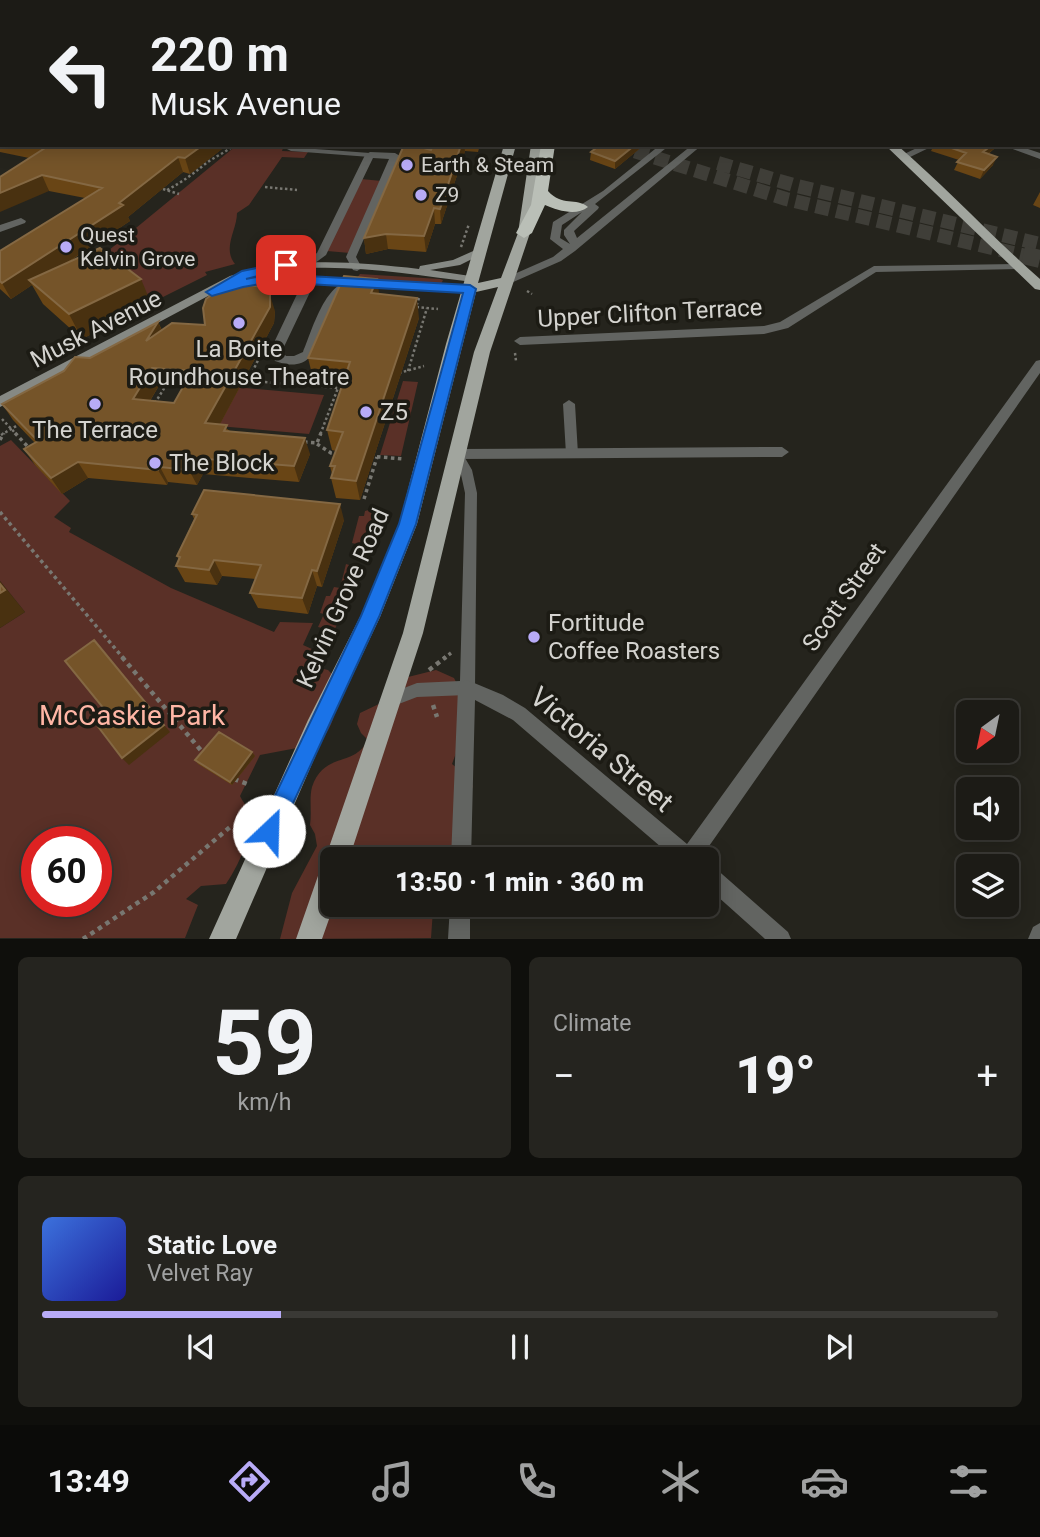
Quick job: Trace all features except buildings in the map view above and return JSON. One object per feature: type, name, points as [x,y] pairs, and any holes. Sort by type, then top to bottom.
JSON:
[{"type":"highway","points":[[524,233],[536,211],[548,147]]},
{"type":"highway","points":[[541,192],[555,205],[582,207]]},
{"type":"main road","name":"Kelvin Grove Road","points":[[222,939],[290,783],[370,617],[393,562],[423,471],[454,344],[509,147]]},
{"type":"main road","points":[[341,847],[413,633],[482,352],[524,233],[537,147]]},
{"type":"main road","points":[[893,147],[1040,286]]},
{"type":"main road","points":[[471,284],[507,281]]},
{"type":"main road","points":[[309,939],[320,907]]},
{"type":"street","points":[[574,246],[569,230],[606,193],[664,147]]},
{"type":"street","points":[[507,281],[541,268],[574,246],[696,147]]},
{"type":"street","points":[[905,156],[926,147]]},
{"type":"street","points":[[1018,147],[1040,156]]},
{"type":"street","points":[[307,264],[321,255],[370,155],[395,156],[351,257],[357,268]]},
{"type":"street","points":[[574,246],[555,239],[555,230],[562,220],[606,193]]},
{"type":"street","points":[[1,230],[21,221]]},
{"type":"street","points":[[385,270],[446,265],[480,251]]},
{"type":"street","name":"Musk Avenue","points":[[0,402],[246,273],[307,264],[385,270],[471,284]]},
{"type":"street","name":"Upper Clifton Terrace","points":[[520,341],[764,330],[784,325],[874,269],[1017,267]]},
{"type":"street","name":"Musk Avenue","points":[[212,292],[260,279],[471,284]]},
{"type":"street","points":[[299,279],[305,290],[276,351],[279,358],[288,361],[308,354],[335,292],[351,283]]},
{"type":"street","name":"Scott Street","points":[[698,847],[1040,364]]},
{"type":"street","points":[[457,454],[782,452]]},
{"type":"street","points":[[461,847],[467,688]]},
{"type":"street","name":"Victoria Street","points":[[467,688],[505,704],[519,714],[675,847]]},
{"type":"street","points":[[719,885],[781,939]]},
{"type":"street","points":[[459,939],[460,917]]},
{"type":"lane","points":[[332,0],[369,0]]},
{"type":"lane","points":[[290,149],[370,155]]},
{"type":"lane","points":[[569,404],[572,454]]},
{"type":"lane","points":[[457,454],[466,470],[471,493],[467,688]]},
{"type":"lane","name":"Victoria Street","points":[[391,700],[417,690],[467,688]]},
{"type":"path","points":[[179,194],[165,189],[191,178],[207,162],[223,155],[232,147]]},
{"type":"path","points":[[265,187],[297,190]]},
{"type":"path","points":[[527,291],[532,294]]},
{"type":"path","points":[[419,298],[416,307],[438,309]]},
{"type":"path","points":[[408,371],[427,308]]},
{"type":"path","points":[[515,353],[516,361]]},
{"type":"path","points":[[388,376],[424,366]]},
{"type":"path","points":[[153,406],[172,374]]},
{"type":"path","points":[[236,380],[350,389]]},
{"type":"path","points":[[317,443],[338,388]]},
{"type":"path","points":[[2,419],[33,452]]},
{"type":"path","points":[[0,440],[1,435],[25,422]]},
{"type":"path","points":[[303,442],[317,443],[331,453],[342,454]]},
{"type":"path","points":[[365,456],[403,459]]},
{"type":"path","points":[[364,499],[377,457]]},
{"type":"path","points":[[0,512],[206,756]]},
{"type":"path","points":[[429,670],[442,658],[459,650]]},
{"type":"path","points":[[231,777],[250,785]]},
{"type":"path","points":[[83,939],[155,892],[230,827]]},
{"type":"green space","points":[[235,147],[283,147],[282,151],[308,152],[304,158],[282,157],[249,205],[237,213],[230,245],[231,258],[235,264],[205,272],[207,275],[151,303],[97,260]]},
{"type":"green space","points":[[361,179],[382,181],[350,253],[327,251]]},
{"type":"green space","points":[[360,274],[443,280],[440,286],[356,279]]},
{"type":"green space","points":[[403,381],[418,382],[401,456],[380,455]]},
{"type":"green space","points":[[234,387],[324,395],[309,434],[218,426]]},
{"type":"green space","name":"McCaskie Park","points":[[11,440],[70,501],[54,517],[71,528],[69,532],[171,588],[274,632],[280,622],[313,623],[303,645],[323,654],[315,667],[328,670],[334,676],[333,720],[318,744],[260,755],[240,796],[249,811],[250,819],[244,849],[226,884],[201,886],[186,899],[198,905],[185,938],[0,938],[0,628],[25,612],[0,581],[0,446]]},
{"type":"green space","points":[[380,507],[367,547],[352,543],[359,516],[364,516],[365,511]]},
{"type":"green space","points":[[346,564],[362,569],[334,631],[318,627],[324,614],[320,613],[326,596],[330,596],[334,587],[340,588]]},
{"type":"green space","points":[[436,670],[454,678],[458,686],[459,745],[452,764],[468,777],[473,786],[453,847],[320,847],[320,917],[432,917],[431,938],[280,939],[292,893],[317,846],[310,825],[312,787],[324,768],[362,749],[368,740],[357,724],[360,713],[381,703],[396,680]]},
{"type":"tunnel","points":[[621,147],[786,199],[1030,257]]},
{"type":"tunnel","points":[[718,163],[797,186],[1040,244]]},
{"type":"tunnel","points":[[1023,255],[1040,259]]},
{"type":"place","name":"Earth & Steam","points":[[407,165]]},
{"type":"place","name":"Z9","points":[[421,195]]},
{"type":"place","name":"Quest Kelvin Grove","points":[[66,247]]},
{"type":"place","name":"La Boite Roundhouse Theatre","points":[[239,323]]},
{"type":"place","name":"The Terrace","points":[[95,404]]},
{"type":"place","name":"Z5","points":[[366,412]]},
{"type":"place","name":"The Block","points":[[155,463]]},
{"type":"place","name":"Fortitude Coffee Roasters","points":[[534,637]]},
{"type":"route","points":[[269,831],[370,617],[408,524],[470,289],[444,290],[272,278],[241,283],[212,292],[246,273],[286,265]]}]
